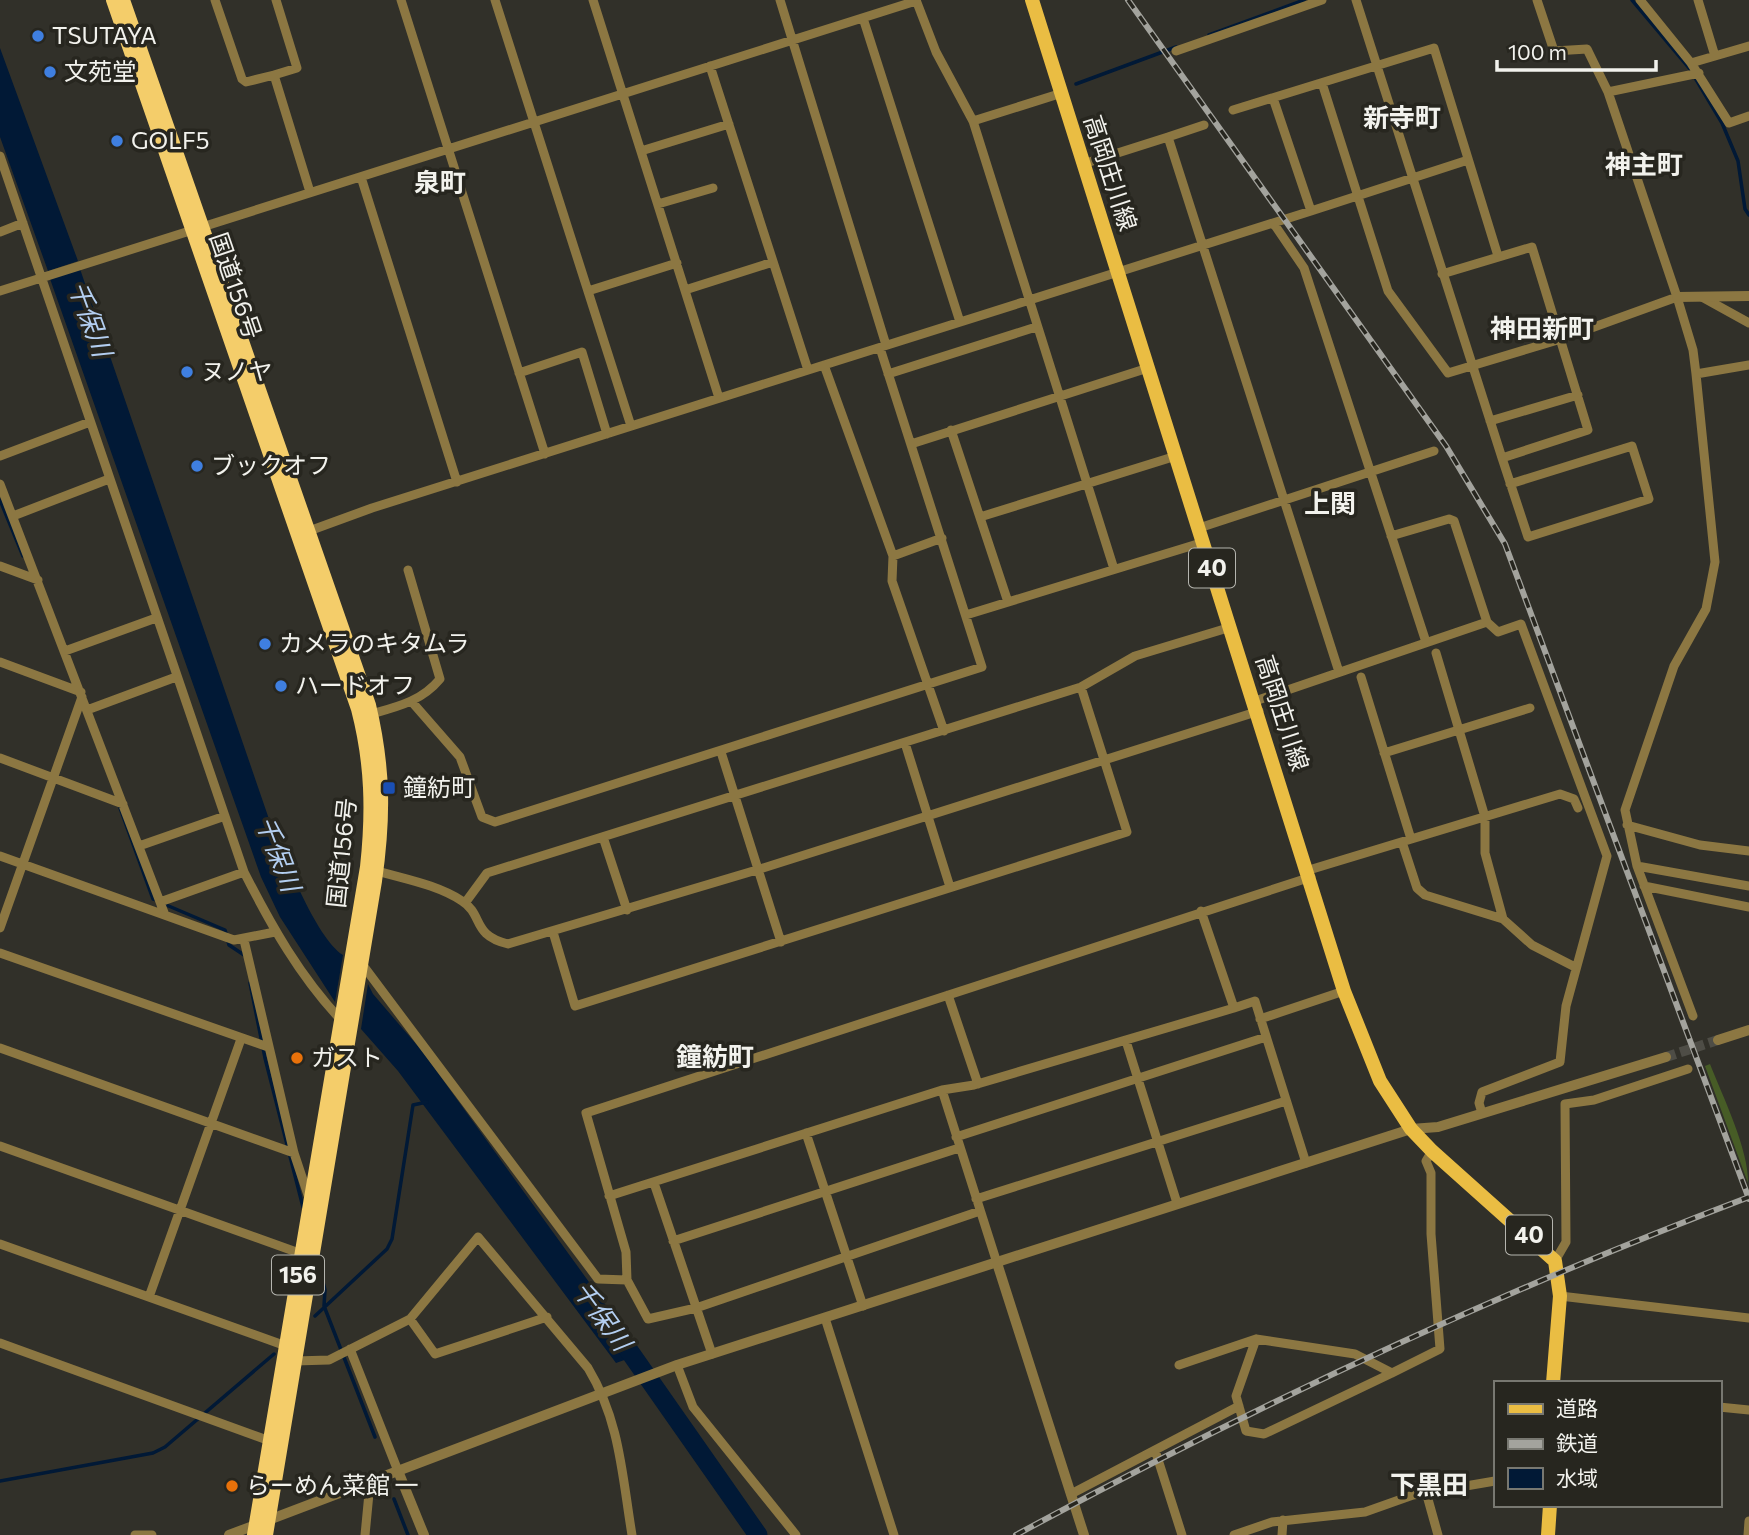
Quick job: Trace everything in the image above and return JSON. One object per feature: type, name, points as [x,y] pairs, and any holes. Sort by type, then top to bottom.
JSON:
[{"type":"highway","name":"国道156号","points":[[113,0],[309,531],[383,781],[358,966],[309,1200],[270,1441],[261,1529]]},
{"type":"highway","name":"国道156号","points":[[124,0],[198,230],[365,716]]},
{"type":"highway","name":"国道156号","points":[[261,1529],[279,1469],[346,1019]]},
{"type":"main road","name":"高岡庄川線","points":[[1032,0],[1345,991],[1380,1081],[1411,1129],[1432,1151],[1555,1261]]},
{"type":"main road","name":"40","points":[[1553,1381],[1560,1296],[1555,1261]]},
{"type":"main road","points":[[1548,1535],[1550,1507]]},
{"type":"street","points":[[215,0],[242,79],[246,82],[297,68],[276,0]]},
{"type":"street","points":[[401,0],[545,454]]},
{"type":"street","points":[[495,0],[631,426]]},
{"type":"street","points":[[593,0],[719,398]]},
{"type":"street","points":[[412,702],[460,757],[482,817],[495,822],[982,667],[888,374],[883,347],[780,0]]},
{"type":"street","points":[[0,291],[82,263],[96,263],[310,192],[916,0],[936,52],[974,121],[1036,327],[1114,569]]},
{"type":"street","points":[[1176,51],[1322,0]]},
{"type":"street","points":[[1356,0],[1442,274],[1510,484],[1528,537],[1649,499],[1633,446],[1510,484]]},
{"type":"street","points":[[1537,0],[1554,51],[1587,49],[1608,92],[1693,349],[1715,562],[1706,609],[1674,666],[1625,810],[1637,866],[1693,1016]]},
{"type":"street","points":[[1640,0],[1699,74],[1729,123],[1749,116]]},
{"type":"street","points":[[1698,0],[1716,56]]},
{"type":"street","points":[[863,18],[960,322]]},
{"type":"street","points":[[1691,63],[1749,46]]},
{"type":"street","points":[[1233,110],[1434,48],[1498,256]]},
{"type":"street","points":[[710,66],[808,370]]},
{"type":"street","points":[[1608,92],[1699,74]]},
{"type":"street","points":[[274,75],[310,192]]},
{"type":"street","points":[[1322,83],[1388,291],[1448,373],[1561,339],[1677,297],[1749,296]]},
{"type":"street","points":[[974,121],[1062,93]]},
{"type":"street","points":[[1273,99],[1311,211]]},
{"type":"street","points":[[641,151],[729,124]]},
{"type":"street","points":[[1083,164],[1204,125]]},
{"type":"street","points":[[1168,137],[1287,502],[1339,672]]},
{"type":"street","points":[[0,156],[44,276],[109,480],[244,872],[275,932],[323,1002],[346,1019]]},
{"type":"street","points":[[309,531],[1468,160]]},
{"type":"street","points":[[361,177],[457,482]]},
{"type":"street","points":[[658,204],[713,188]]},
{"type":"street","points":[[0,232],[23,223]]},
{"type":"street","points":[[1274,224],[1304,268],[1426,642]]},
{"type":"street","points":[[1442,274],[1532,247],[1588,430],[1502,458]]},
{"type":"street","points":[[685,290],[773,262]]},
{"type":"street","points":[[588,291],[677,263]]},
{"type":"street","points":[[1702,297],[1749,323]]},
{"type":"street","points":[[888,374],[1036,327]]},
{"type":"street","points":[[519,373],[582,352],[607,434]]},
{"type":"street","points":[[824,365],[893,556],[892,581],[944,731]]},
{"type":"street","points":[[1696,374],[1749,365]]},
{"type":"street","points":[[911,444],[1149,368]]},
{"type":"street","points":[[1490,421],[1578,395]]},
{"type":"street","points":[[0,456],[90,422]]},
{"type":"street","points":[[951,430],[1007,602]]},
{"type":"street","points":[[966,615],[1114,569],[1287,502],[1434,451]]},
{"type":"street","points":[[980,517],[1176,456]]},
{"type":"street","points":[[13,516],[109,480]]},
{"type":"street","points":[[0,484],[165,915]]},
{"type":"street","points":[[1391,536],[1449,519],[1454,521],[1487,622],[1498,632],[1521,624],[1607,856],[1566,1006],[1560,1062],[1482,1092],[1479,1104],[1482,1113]]},
{"type":"street","points":[[893,556],[942,538]]},
{"type":"street","points":[[0,566],[38,580]]},
{"type":"street","points":[[365,716],[412,702],[429,691],[440,679],[408,570]]},
{"type":"street","points":[[65,650],[156,618]]},
{"type":"street","points":[[372,869],[435,888],[465,903],[479,928],[492,940],[508,944],[760,869],[1104,760],[1257,706],[1339,672],[1487,622]]},
{"type":"street","points":[[465,903],[487,873],[1081,687],[1135,656],[1230,627]]},
{"type":"street","points":[[1436,653],[1485,817],[1485,853],[1503,919]]},
{"type":"street","points":[[0,662],[81,694]]},
{"type":"street","points":[[87,710],[176,677]]},
{"type":"street","points":[[1361,677],[1384,753],[1417,888],[1425,895],[1503,919],[1532,945],[1575,967]]},
{"type":"street","points":[[553,932],[575,1006],[1127,832],[1081,687]]},
{"type":"street","points":[[0,928],[55,778],[81,694]]},
{"type":"street","points":[[1384,753],[1530,708]]},
{"type":"street","points":[[905,743],[950,887]]},
{"type":"street","points":[[721,752],[760,869],[780,942]]},
{"type":"street","points":[[0,758],[123,804]]},
{"type":"street","points":[[980,1212],[696,1308],[648,1319],[627,1280],[626,1252],[586,1113],[1407,841],[1560,794],[1574,799],[1577,808]]},
{"type":"street","points":[[139,846],[225,816]]},
{"type":"street","points":[[1627,825],[1700,845],[1749,851]]},
{"type":"street","points":[[603,837],[627,909]]},
{"type":"street","points":[[0,856],[233,940],[275,932]]},
{"type":"street","points":[[1637,866],[1749,886]]},
{"type":"street","points":[[160,902],[244,872]]},
{"type":"street","points":[[1644,886],[1749,906]]},
{"type":"street","points":[[1201,911],[1234,1007]]},
{"type":"street","points":[[244,940],[294,1153],[309,1200]]},
{"type":"street","points":[[0,953],[268,1047]]},
{"type":"street","points":[[358,966],[598,1279],[627,1280]]},
{"type":"street","points":[[1260,1018],[1345,991]]},
{"type":"street","points":[[948,995],[978,1084]]},
{"type":"street","points":[[609,1196],[942,1090],[978,1084],[1255,1001],[1306,1163]]},
{"type":"street","points":[[1718,1040],[1749,1030]]},
{"type":"street","points":[[956,1137],[1266,1037]]},
{"type":"street","points":[[149,1297],[241,1039]]},
{"type":"street","points":[[1126,1041],[1177,1203]]},
{"type":"street","points":[[0,1048],[294,1153]]},
{"type":"street","points":[[229,1535],[261,1529],[398,1471],[602,1391],[677,1365],[1411,1129],[1438,1127],[1666,1057]]},
{"type":"street","points":[[1555,1261],[1566,1242],[1565,1104],[1594,1100],[1688,1069]]},
{"type":"street","points":[[942,1090],[1084,1535]]},
{"type":"street","points":[[976,1199],[1286,1101]]},
{"type":"street","points":[[806,1133],[863,1306]]},
{"type":"street","points":[[0,1146],[302,1254]]},
{"type":"street","points":[[674,1241],[960,1148]]},
{"type":"street","points":[[1256,1339],[1236,1396],[1246,1431],[1265,1434],[1440,1349],[1431,1234],[1431,1173],[1425,1159],[1432,1151]]},
{"type":"street","points":[[654,1183],[712,1354]]},
{"type":"street","points":[[295,1361],[329,1360],[410,1319],[478,1237],[589,1368],[602,1391],[612,1414],[632,1535]]},
{"type":"street","points":[[0,1244],[286,1346]]},
{"type":"street","points":[[1560,1296],[1749,1318]]},
{"type":"street","points":[[410,1319],[435,1354],[547,1318]]},
{"type":"street","points":[[825,1318],[894,1535]]},
{"type":"street","points":[[1180,1365],[1256,1339],[1355,1354],[1392,1373]]},
{"type":"street","points":[[0,1342],[270,1441]]},
{"type":"street","points":[[350,1349],[424,1535]]},
{"type":"street","points":[[677,1365],[693,1407],[796,1535]]},
{"type":"street","points":[[1071,1494],[1239,1406]]},
{"type":"street","points":[[1721,1407],[1749,1410]]},
{"type":"street","points":[[1155,1450],[1182,1535]]},
{"type":"street","points":[[1234,1535],[1283,1520],[1365,1512],[1426,1492],[1494,1481]]},
{"type":"street","points":[[365,1535],[370,1483]]},
{"type":"street","points":[[1426,1492],[1438,1535]]},
{"type":"street","points":[[1282,1535],[1283,1520]]},
{"type":"street","points":[[1748,1535],[1749,1521]]},
{"type":"street","points":[[135,1535],[152,1535]]},
{"type":"green space","points":[[1710,1064],[1740,1140],[1748,1183],[1705,1066]]},
{"type":"water","points":[[0,48],[78,261],[48,271],[0,137]]},
{"type":"water","points":[[79,266],[270,822],[311,913],[332,945],[343,955],[335,1002],[280,917],[261,877],[49,276]]},
{"type":"water","points":[[368,984],[373,994],[422,1051],[641,1354],[616,1363],[398,1071],[361,1029]]},
{"type":"waterway","points":[[1209,35],[1304,0]]},
{"type":"waterway","points":[[1632,0],[1690,69]]},
{"type":"waterway","points":[[1076,84],[1176,47]]},
{"type":"waterway","points":[[1694,76],[1722,123],[1738,161],[1745,209],[1749,215]]},
{"type":"waterway","points":[[0,500],[23,556]]},
{"type":"waterway","points":[[120,808],[153,899],[157,900]]},
{"type":"waterway","points":[[164,904],[225,930],[229,945],[244,955]]},
{"type":"waterway","points":[[250,983],[265,1058],[303,1207]]},
{"type":"waterway","points":[[315,1316],[387,1249],[392,1239],[413,1105],[427,1102]]},
{"type":"waterway","points":[[318,1262],[325,1290],[324,1306],[375,1437]]},
{"type":"waterway","name":"千保川","points":[[618,1335],[758,1535]]},
{"type":"waterway","points":[[0,1481],[153,1453],[165,1447],[274,1354]]},
{"type":"waterway","points":[[394,1499],[408,1535]]},
{"type":"tunnel","points":[[1666,1057],[1718,1040]]},
{"type":"railway","points":[[1128,0],[1446,446],[1505,544],[1749,1199]]},
{"type":"railway","points":[[1016,1535],[1195,1442],[1377,1354],[1562,1272],[1749,1197]]},
{"type":"place","name":"TSUTAYA","points":[[38,36]]},
{"type":"place","name":"文苑堂","points":[[50,72]]},
{"type":"place","name":"GOLF5","points":[[117,141]]},
{"type":"place","name":"ヌノヤ","points":[[187,372]]},
{"type":"place","name":"ブックオフ","points":[[197,466]]},
{"type":"place","name":"カメラのキタムラ","points":[[265,644]]},
{"type":"place","name":"ハードオフ","points":[[281,686]]},
{"type":"place","name":"鐘紡町","points":[[389,788]]},
{"type":"place","name":"ガスト","points":[[297,1058]]},
{"type":"place","name":"らーめん菜館 一","points":[[232,1486]]},
{"type":"district","name":"新寺町","points":[[1402,118]]},
{"type":"district","name":"神主町","points":[[1644,165]]},
{"type":"district","name":"泉町","points":[[440,183]]},
{"type":"district","name":"神田新町","points":[[1542,329]]},
{"type":"district","name":"上関","points":[[1330,504]]},
{"type":"district","name":"鐘紡町","points":[[715,1057]]},
{"type":"district","name":"下黒田","points":[[1429,1485]]}]
